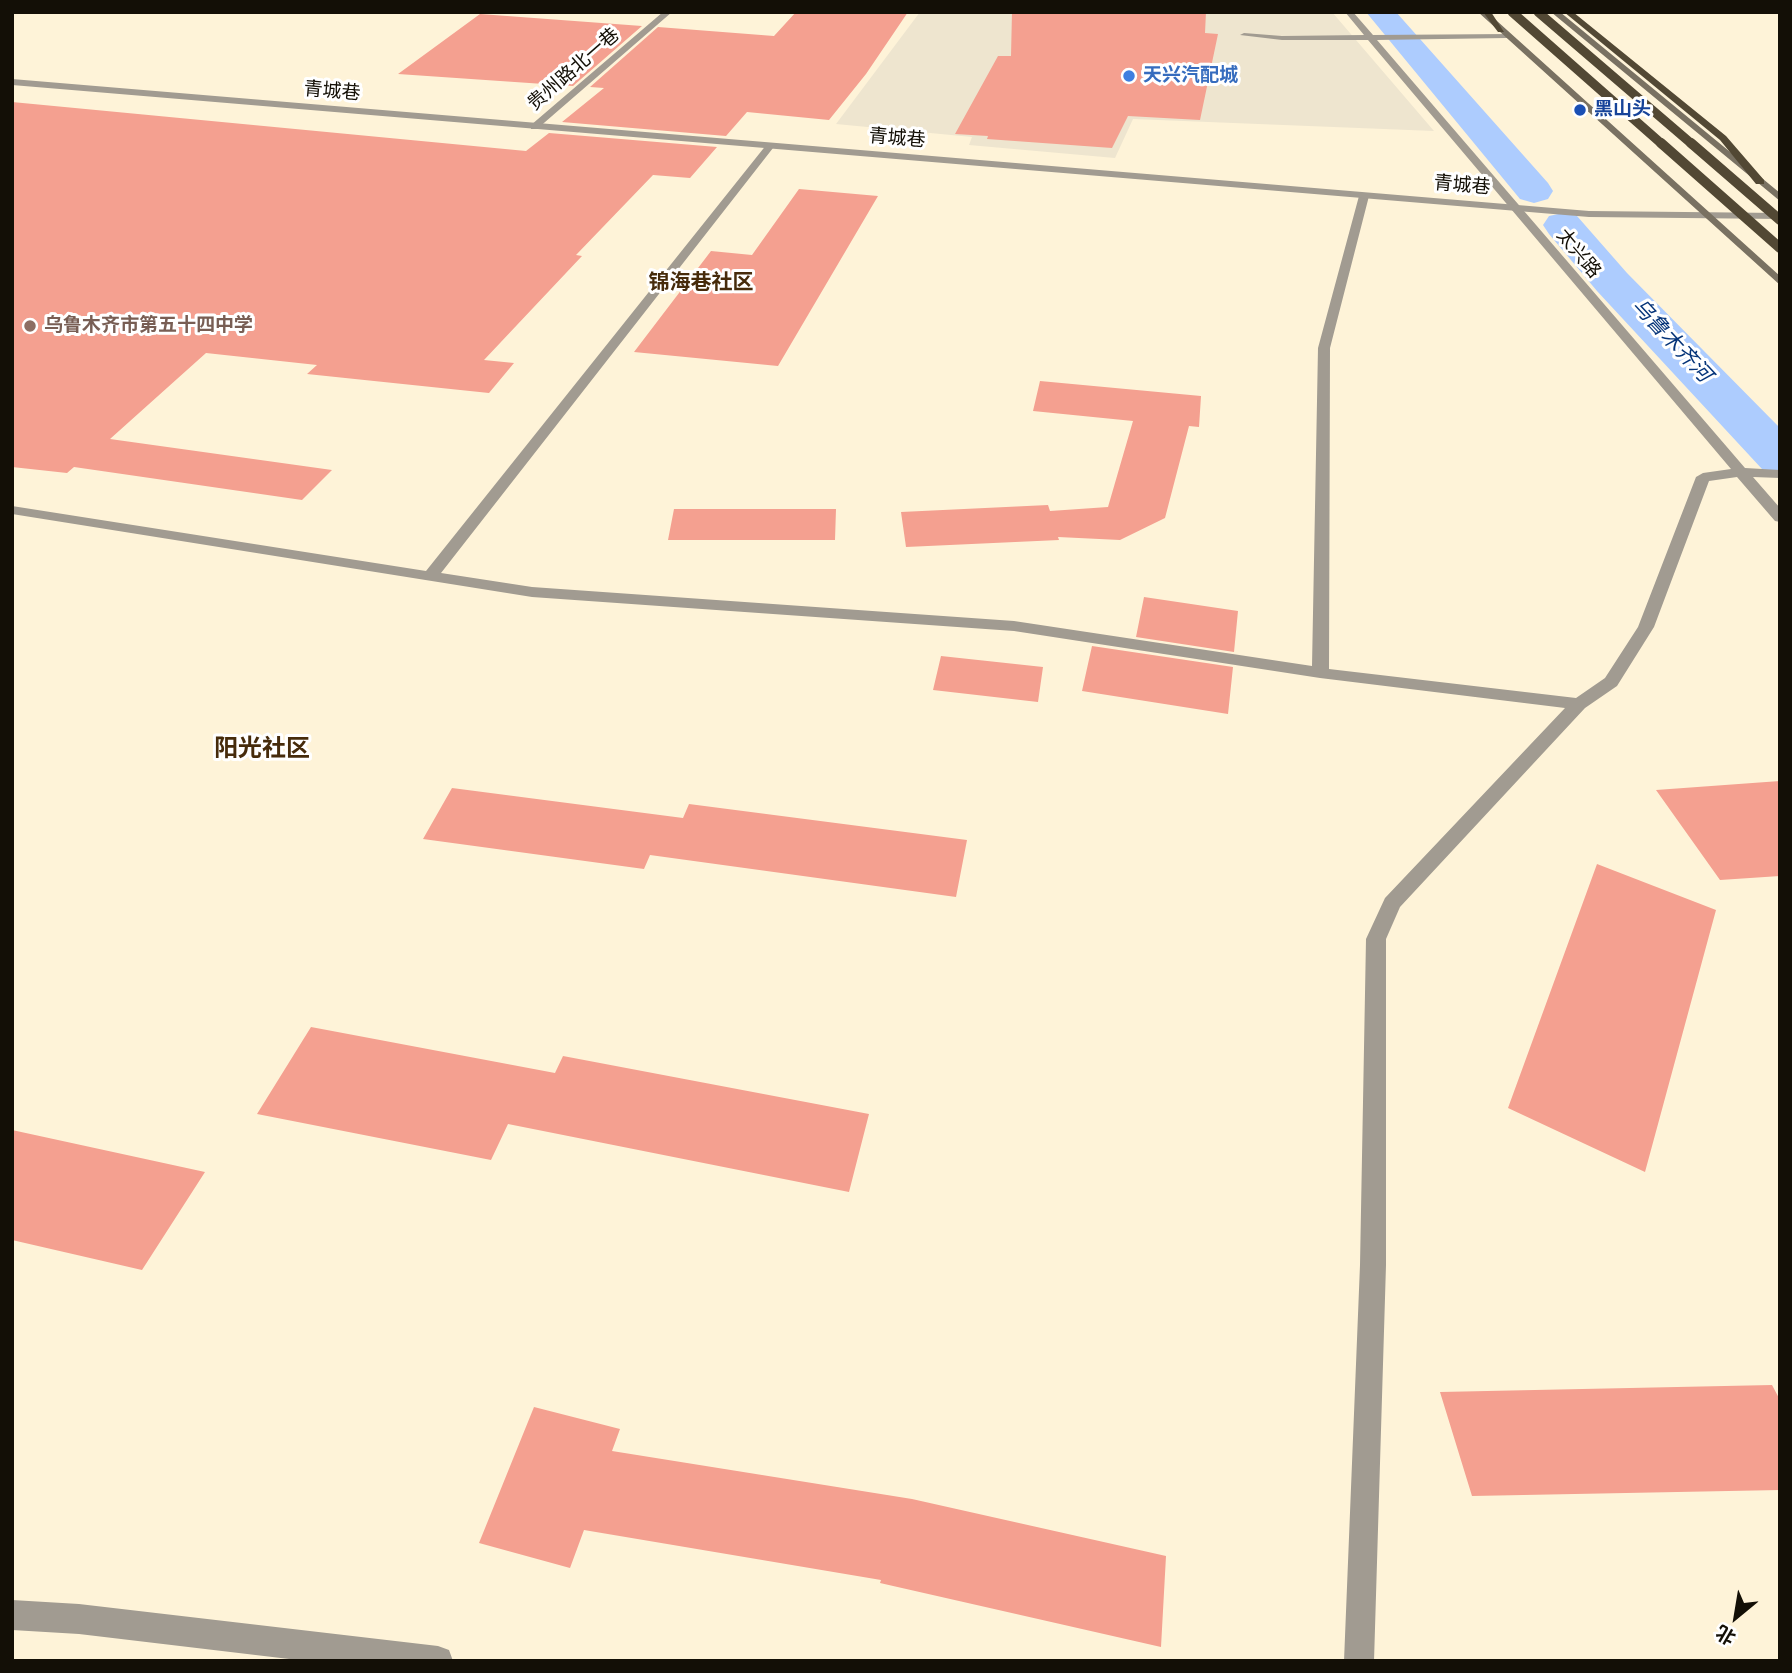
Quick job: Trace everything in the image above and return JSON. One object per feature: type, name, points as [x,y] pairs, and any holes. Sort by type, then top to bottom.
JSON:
[{"type":"highway","points":[[1512,12],[1780,248]]},
{"type":"highway","points":[[1538,12],[1780,218]]},
{"type":"highway","points":[[1569,12],[1723,138],[1760,182]]},
{"type":"main road","points":[[1555,12],[1780,198]]},
{"type":"main road","points":[[1486,13],[1504,33],[1780,282]]},
{"type":"street","name":"贵州路北一巷","points":[[534,127],[668,12]]},
{"type":"street","name":"太兴路","points":[[1349,12],[1780,518]]},
{"type":"street","points":[[1244,35],[1383,37],[1504,33]]},
{"type":"street","name":"青城巷","points":[[12,82],[1589,214],[1780,218]]},
{"type":"street","points":[[430,576],[770,146]]},
{"type":"street","points":[[1320,673],[1324,348],[1364,196]]},
{"type":"street","points":[[1359,1661],[1373,1265],[1376,939],[1392,903],[1579,704],[1611,682],[1646,626],[1703,477],[1741,472],[1778,474]]},
{"type":"street","points":[[12,510],[532,592],[1014,626],[1320,673],[1579,704]]},
{"type":"street","points":[[12,1615],[79,1619],[438,1661]]},
{"type":"shaded area","name":"天兴汽配城","points":[[920,12],[1332,12],[1434,131],[1133,119],[1115,158],[969,145],[972,137],[836,124]]},
{"type":"building","points":[[796,12],[908,12],[866,74],[829,120],[747,112],[726,136],[562,122],[604,88],[590,87],[658,27],[774,36]]},
{"type":"building","points":[[1012,12],[1206,12],[1205,33],[1218,34],[1200,120],[1128,116],[1112,148],[987,139],[988,136],[955,134],[998,56],[1011,56]]},
{"type":"building","points":[[480,14],[642,26],[573,86],[398,74]]},
{"type":"building","points":[[12,102],[526,151],[549,133],[717,147],[690,178],[653,175],[576,255],[582,256],[484,360],[514,363],[489,393],[307,374],[317,365],[206,353],[110,439],[332,470],[302,500],[74,467],[67,473],[12,467]]},
{"type":"building","points":[[799,189],[878,196],[778,366],[634,352],[711,251],[752,255]]},
{"type":"building","points":[[1040,381],[1201,396],[1199,427],[1189,426],[1165,518],[1120,540],[1058,537],[1059,540],[906,547],[901,512],[1048,505],[1050,511],[1108,507],[1133,421],[1033,411]]},
{"type":"building","points":[[674,509],[836,509],[835,540],[668,540]]},
{"type":"building","points":[[1144,597],[1238,611],[1234,652],[1136,637]]},
{"type":"building","points":[[1092,646],[1233,667],[1228,714],[1082,691]]},
{"type":"building","points":[[941,656],[1043,667],[1038,702],[933,690]]},
{"type":"building","points":[[1780,781],[1780,876],[1720,880],[1656,790]]},
{"type":"building","points":[[452,788],[683,818],[689,804],[967,840],[956,897],[650,855],[644,869],[423,839]]},
{"type":"building","points":[[1597,864],[1716,910],[1645,1172],[1508,1108]]},
{"type":"building","points":[[311,1027],[555,1073],[563,1056],[869,1114],[849,1192],[508,1124],[491,1160],[257,1114]]},
{"type":"building","points":[[12,1130],[205,1172],[142,1270],[12,1240]]},
{"type":"building","points":[[1772,1385],[1780,1400],[1780,1490],[1472,1496],[1440,1392]]},
{"type":"building","points":[[534,1407],[620,1429],[612,1451],[912,1499],[1166,1556],[1161,1647],[880,1583],[881,1580],[584,1530],[570,1568],[479,1543]]},
{"type":"waterway","name":"乌鲁木齐河","points":[[1380,12],[1534,191]]},
{"type":"waterway","name":"乌鲁木齐河","points":[[1563,225],[1612,282],[1780,458]]},
{"type":"place","name":"天兴汽配城","points":[[1129,76]]},
{"type":"place","name":"黑山头","points":[[1580,110]]},
{"type":"place","name":"乌鲁木齐市第五十四中学","points":[[30,326]]},
{"type":"district","name":"锦海巷社区","points":[[701,284]]},
{"type":"district","name":"阳光社区","points":[[262,750]]}]
